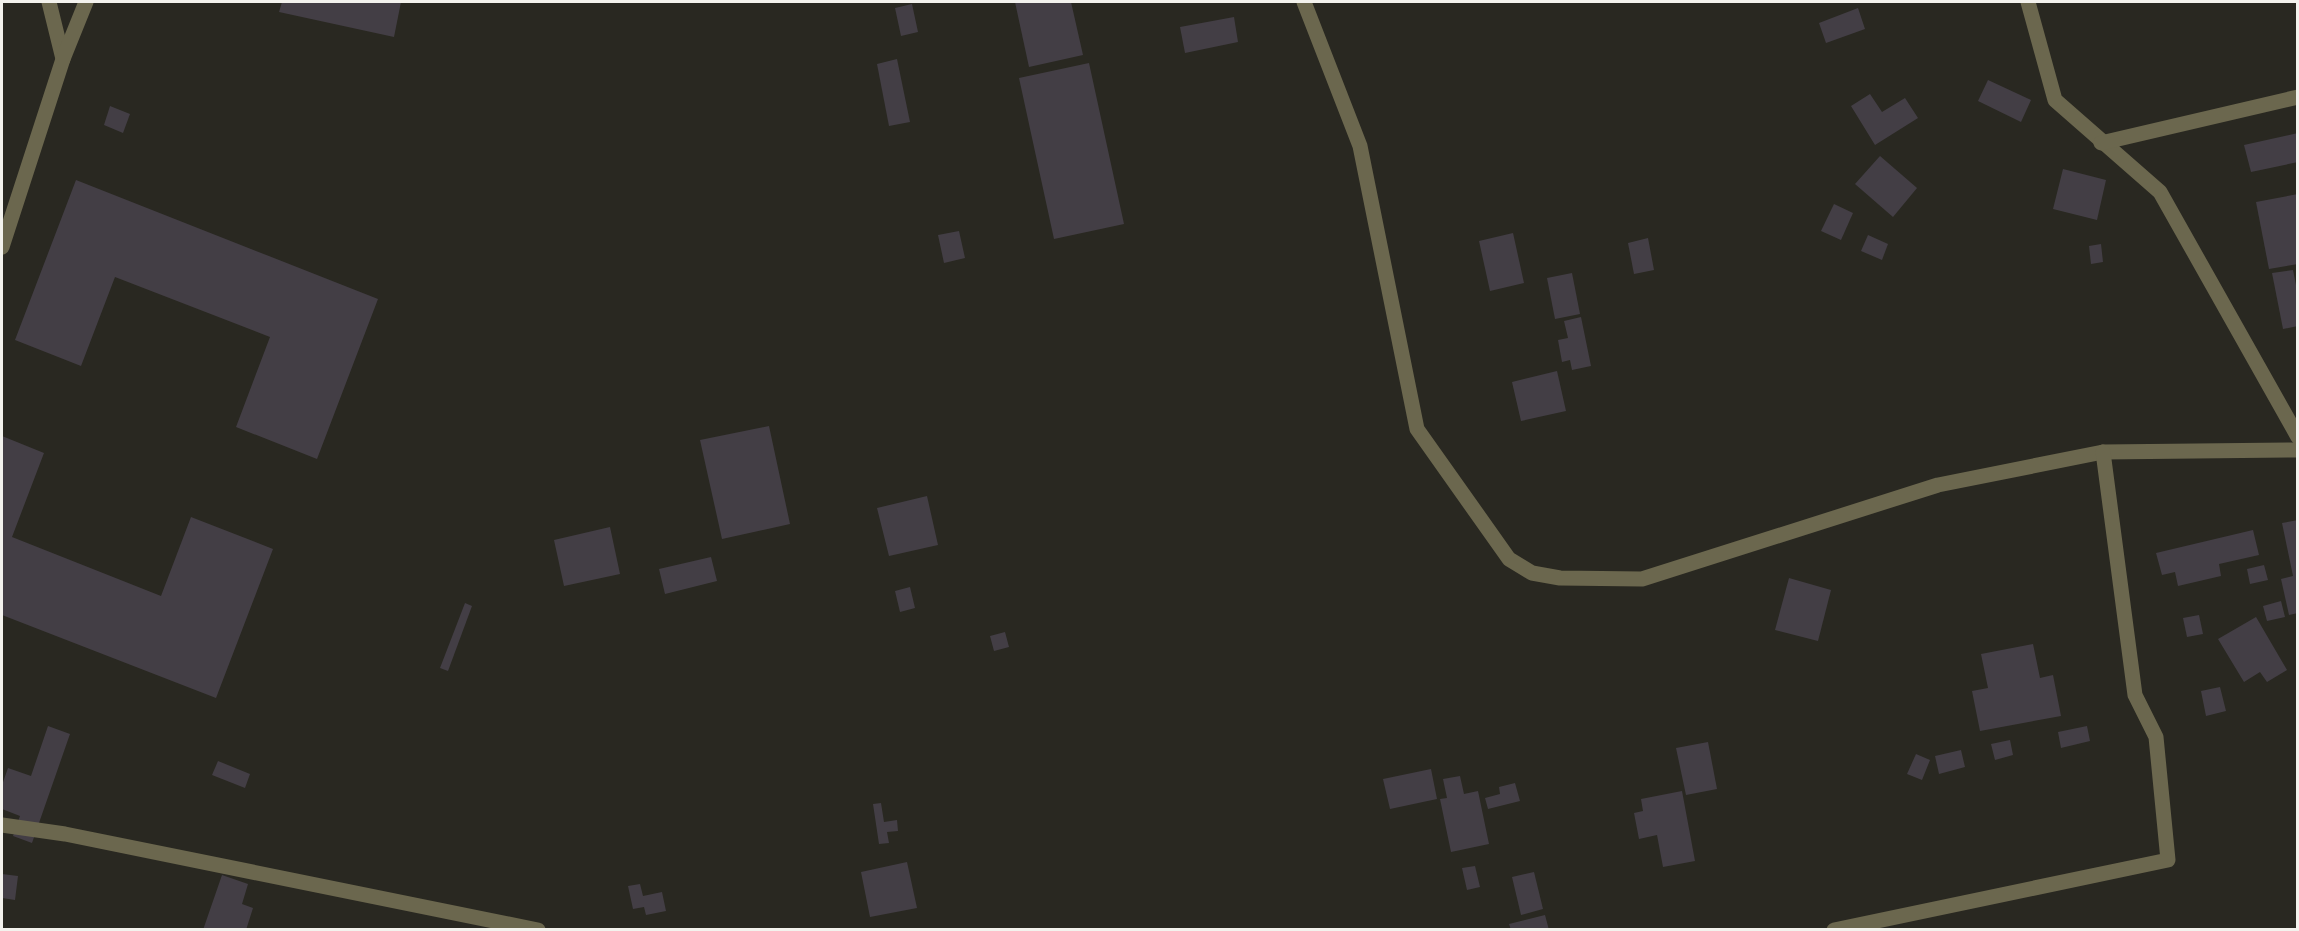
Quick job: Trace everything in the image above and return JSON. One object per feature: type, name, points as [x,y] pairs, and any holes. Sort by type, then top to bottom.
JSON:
[{"type":"street","points":[[49,2],[63,59]]},
{"type":"street","points":[[2,247],[63,59],[86,2]]},
{"type":"street","points":[[1304,2],[1360,146],[1417,429],[1509,559],[1532,573],[1560,578],[1642,579],[1938,485],[2103,452],[2298,450]]},
{"type":"street","points":[[2028,2],[2055,100],[2101,143],[2160,192],[2298,437]]},
{"type":"street","points":[[2101,143],[2298,97]]},
{"type":"street","points":[[1834,930],[2168,860],[2156,737],[2134,695],[2103,452]]},
{"type":"street","points":[[2,825],[65,834],[538,930]]},
{"type":"building","points":[[282,2],[401,2],[394,37],[279,12]]},
{"type":"building","points":[[1015,2],[1071,2],[1083,55],[1029,67]]},
{"type":"building","points":[[912,4],[918,32],[901,36],[895,8]]},
{"type":"building","points":[[1858,8],[1865,29],[1826,43],[1819,23]]},
{"type":"building","points":[[1234,17],[1238,42],[1185,53],[1180,27]]},
{"type":"building","points":[[897,59],[910,122],[889,126],[877,64]]},
{"type":"building","points":[[1089,63],[1124,224],[1054,239],[1019,78]]},
{"type":"building","points":[[1988,80],[2031,100],[2021,122],[1978,101]]},
{"type":"building","points":[[1870,94],[1882,112],[1905,98],[1918,118],[1875,145],[1851,106]]},
{"type":"building","points":[[110,106],[130,114],[123,133],[104,125]]},
{"type":"building","points":[[2298,133],[2298,162],[2251,172],[2244,145]]},
{"type":"building","points":[[1880,156],[1917,188],[1893,217],[1855,184]]},
{"type":"building","points":[[2063,169],[2106,180],[2097,220],[2053,209]]},
{"type":"building","points":[[76,180],[378,299],[317,459],[236,427],[270,337],[115,277],[81,366],[15,340]]},
{"type":"building","points":[[2298,194],[2298,264],[2269,269],[2256,202]]},
{"type":"building","points":[[1834,204],[1853,213],[1841,240],[1821,231]]},
{"type":"building","points":[[959,231],[965,258],[944,263],[938,235]]},
{"type":"building","points":[[1513,233],[1524,283],[1490,291],[1479,241]]},
{"type":"building","points":[[1868,235],[1888,244],[1882,260],[1861,251]]},
{"type":"building","points":[[1648,238],[1654,270],[1634,274],[1628,243]]},
{"type":"building","points":[[2101,244],[2103,262],[2091,264],[2089,246]]},
{"type":"building","points":[[2293,270],[2298,295],[2298,326],[2283,329],[2272,273]]},
{"type":"building","points":[[1572,273],[1580,314],[1555,319],[1547,278]]},
{"type":"building","points":[[1581,317],[1591,366],[1572,370],[1570,360],[1562,362],[1558,340],[1568,338],[1564,321]]},
{"type":"building","points":[[1557,371],[1566,411],[1521,421],[1512,382]]},
{"type":"building","points":[[769,426],[790,524],[722,539],[700,440]]},
{"type":"building","points":[[2,436],[44,453],[12,537],[161,596],[191,517],[273,549],[216,698],[2,615]]},
{"type":"building","points":[[927,496],[938,545],[889,556],[877,508]]},
{"type":"building","points":[[2298,520],[2298,613],[2289,615],[2281,579],[2293,576],[2282,523]]},
{"type":"building","points":[[610,527],[620,574],[564,586],[554,540]]},
{"type":"building","points":[[2253,530],[2259,555],[2219,564],[2221,576],[2178,586],[2175,572],[2162,575],[2156,553]]},
{"type":"building","points":[[711,557],[717,581],[665,594],[659,569]]},
{"type":"building","points":[[2264,565],[2268,580],[2250,584],[2247,569]]},
{"type":"building","points":[[1789,578],[1831,590],[1818,641],[1775,630]]},
{"type":"building","points":[[910,587],[915,608],[900,612],[895,591]]},
{"type":"building","points":[[2281,601],[2285,617],[2267,621],[2263,606]]},
{"type":"building","points":[[465,603],[472,606],[448,671],[440,668]]},
{"type":"building","points":[[2199,615],[2203,634],[2187,637],[2183,618]]},
{"type":"building","points":[[2256,617],[2287,670],[2267,682],[2260,672],[2244,682],[2218,639]]},
{"type":"building","points":[[1005,632],[1009,647],[994,651],[990,636]]},
{"type":"building","points":[[2033,644],[2040,678],[2053,675],[2061,716],[1980,731],[1972,691],[1988,688],[1981,654]]},
{"type":"building","points":[[2220,687],[2226,711],[2206,716],[2201,691]]},
{"type":"building","points":[[48,726],[70,734],[32,843],[13,836],[20,816],[2,809],[2,785],[8,768],[31,776]]},
{"type":"building","points":[[2087,726],[2090,741],[2061,748],[2058,732]]},
{"type":"building","points":[[2010,740],[2013,755],[1995,760],[1991,744]]},
{"type":"building","points":[[1708,742],[1717,789],[1686,795],[1676,748]]},
{"type":"building","points":[[1961,750],[1965,767],[1939,774],[1935,756]]},
{"type":"building","points":[[1916,754],[1930,760],[1922,780],[1907,774]]},
{"type":"building","points":[[218,761],[250,774],[245,788],[212,775]]},
{"type":"building","points":[[1431,769],[1437,799],[1390,809],[1383,779]]},
{"type":"building","points":[[1460,776],[1464,794],[1478,791],[1489,844],[1451,852],[1440,799],[1447,798],[1443,779]]},
{"type":"building","points":[[1515,783],[1520,801],[1488,809],[1485,798],[1500,794],[1499,787]]},
{"type":"building","points":[[1682,791],[1695,861],[1663,867],[1657,835],[1639,839],[1634,813],[1643,811],[1641,799]]},
{"type":"building","points":[[881,803],[884,822],[897,820],[898,831],[887,832],[889,843],[879,844],[873,804]]},
{"type":"building","points":[[907,862],[917,908],[870,917],[861,872]]},
{"type":"building","points":[[1475,866],[1480,887],[1467,890],[1462,868]]},
{"type":"building","points":[[1534,872],[1543,909],[1521,915],[1512,877]]},
{"type":"building","points":[[2,874],[18,876],[15,900],[2,898]]},
{"type":"building","points":[[222,875],[248,884],[242,904],[253,908],[246,930],[203,930]]},
{"type":"building","points":[[640,884],[643,896],[662,892],[666,911],[646,915],[644,907],[633,909],[628,886]]},
{"type":"building","points":[[1545,915],[1549,930],[1511,930],[1509,924]]}]
